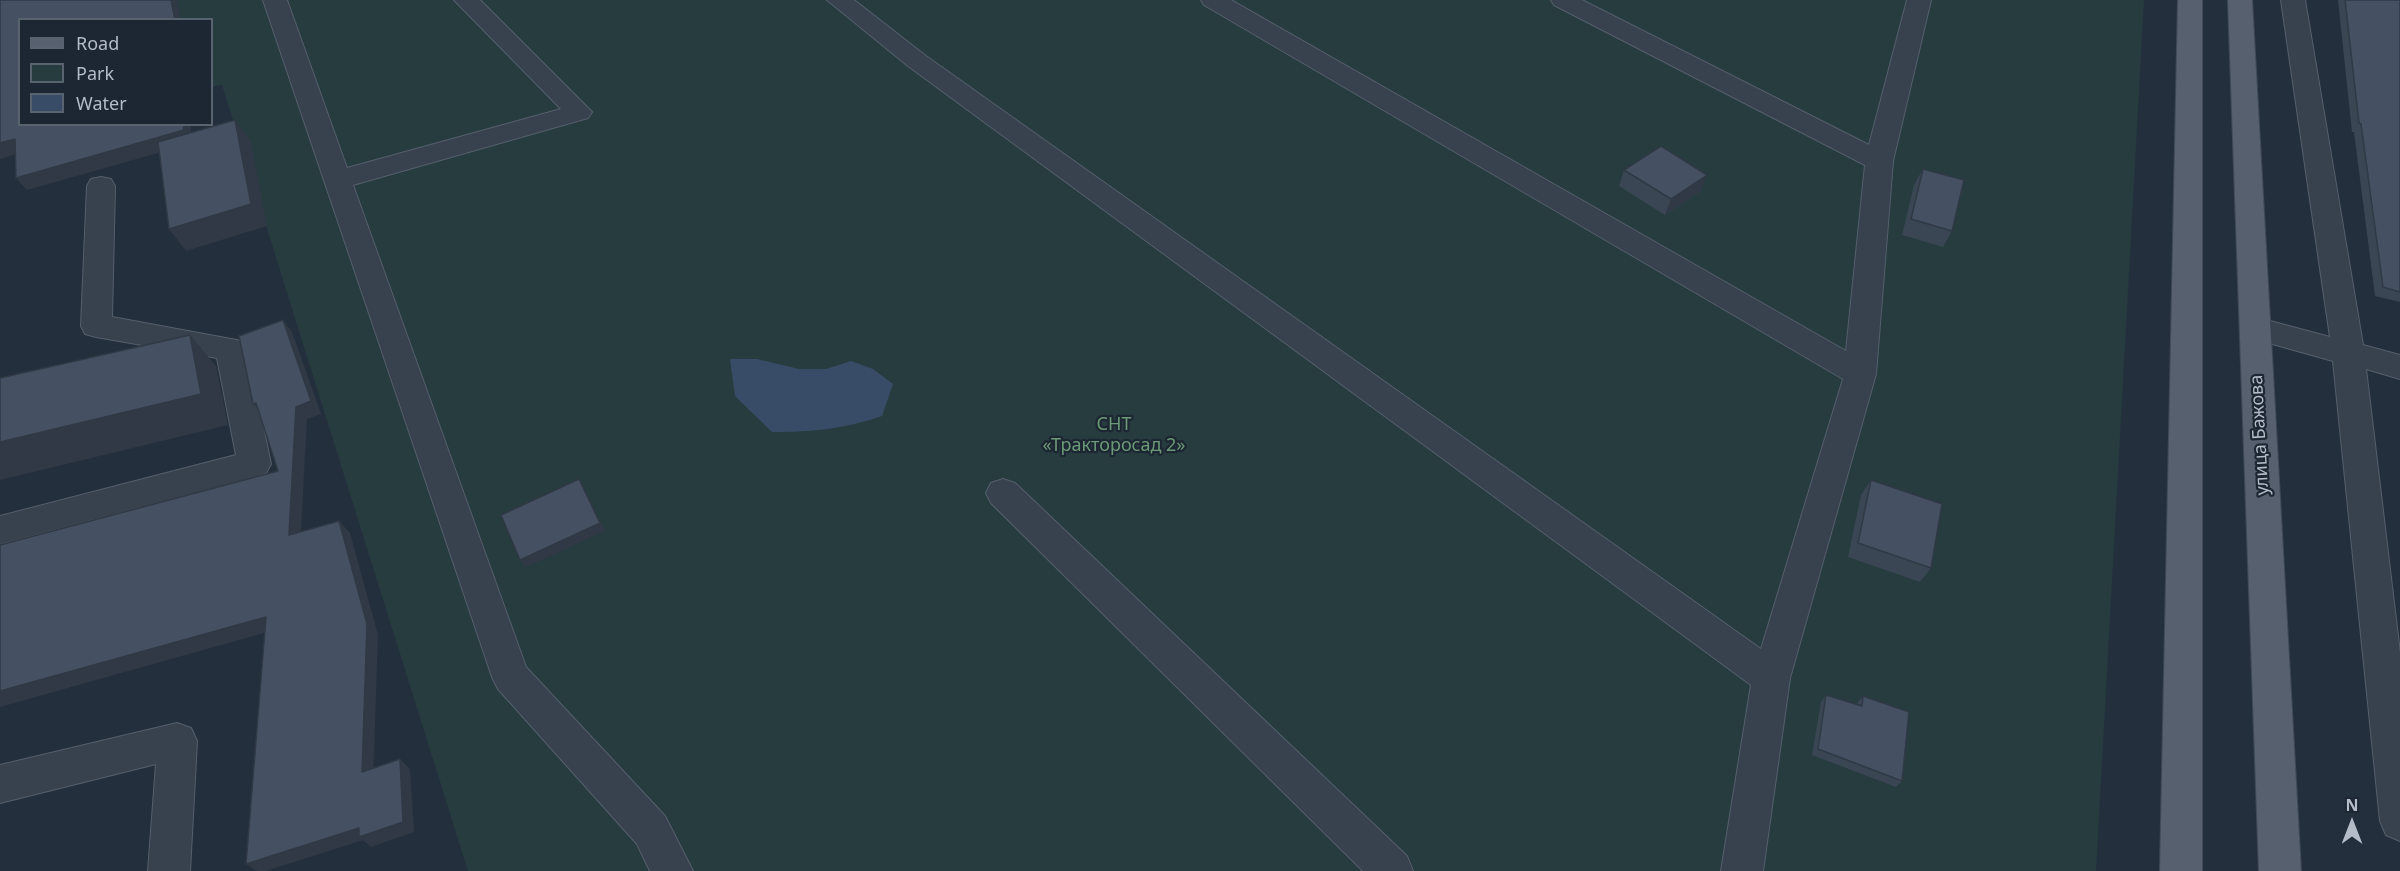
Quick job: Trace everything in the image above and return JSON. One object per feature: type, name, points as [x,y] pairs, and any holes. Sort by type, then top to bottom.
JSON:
[{"type":"main road","points":[[2181,871],[2190,0]]},
{"type":"main road","name":"улица Бажова","points":[[2240,0],[2280,871]]},
{"type":"street","points":[[275,0],[511,677],[651,830],[672,871]]},
{"type":"street","points":[[338,180],[579,112],[466,0]]},
{"type":"street","points":[[839,0],[936,75],[1771,678]]},
{"type":"street","points":[[1213,0],[1860,374]]},
{"type":"street","points":[[1563,0],[1879,161]]},
{"type":"street","points":[[1743,871],[1771,678],[1860,374],[1879,161],[1919,0]]},
{"type":"street","points":[[2293,0],[2348,352],[2400,821]]},
{"type":"street","points":[[0,530],[254,464],[231,349],[96,326],[101,186]]},
{"type":"street","points":[[2255,328],[2400,367]]},
{"type":"street","points":[[1003,493],[1392,871]]},
{"type":"street","points":[[0,784],[177,741],[169,871]]},
{"type":"green space","name":"СНТ «Тракторосад 2»","points":[[173,0],[2144,0],[2096,871],[468,871],[222,85],[213,87],[213,18],[177,18]]},
{"type":"water","points":[[730,359],[757,359],[799,369],[826,369],[851,361],[873,369],[893,384],[882,416],[828,429],[772,432],[735,396]]},
{"type":"building","points":[[0,0],[171,0],[175,18],[18,18],[18,126],[183,126],[184,130],[16,178],[15,139],[0,143]]},
{"type":"building","points":[[2345,0],[2400,0],[2400,292],[2383,287],[2361,124],[2359,123]]},
{"type":"building","points":[[235,120],[251,204],[169,229],[158,142]]},
{"type":"building","points":[[1661,146],[1707,175],[1671,199],[1624,170]]},
{"type":"building","points":[[1923,169],[1964,180],[1952,231],[1911,219]]},
{"type":"building","points":[[283,320],[311,401],[296,407],[289,535],[339,521],[367,624],[362,772],[400,759],[403,822],[359,837],[359,828],[246,864],[266,617],[0,691],[0,545],[278,471],[256,403],[253,404],[239,336]]},
{"type":"building","points":[[190,335],[201,394],[0,442],[0,378]]},
{"type":"building","points":[[579,479],[600,523],[520,560],[501,515]]},
{"type":"building","points":[[1871,480],[1942,504],[1931,568],[1858,543]]},
{"type":"building","points":[[1826,695],[1862,706],[1863,696],[1909,712],[1902,781],[1818,749]]}]
